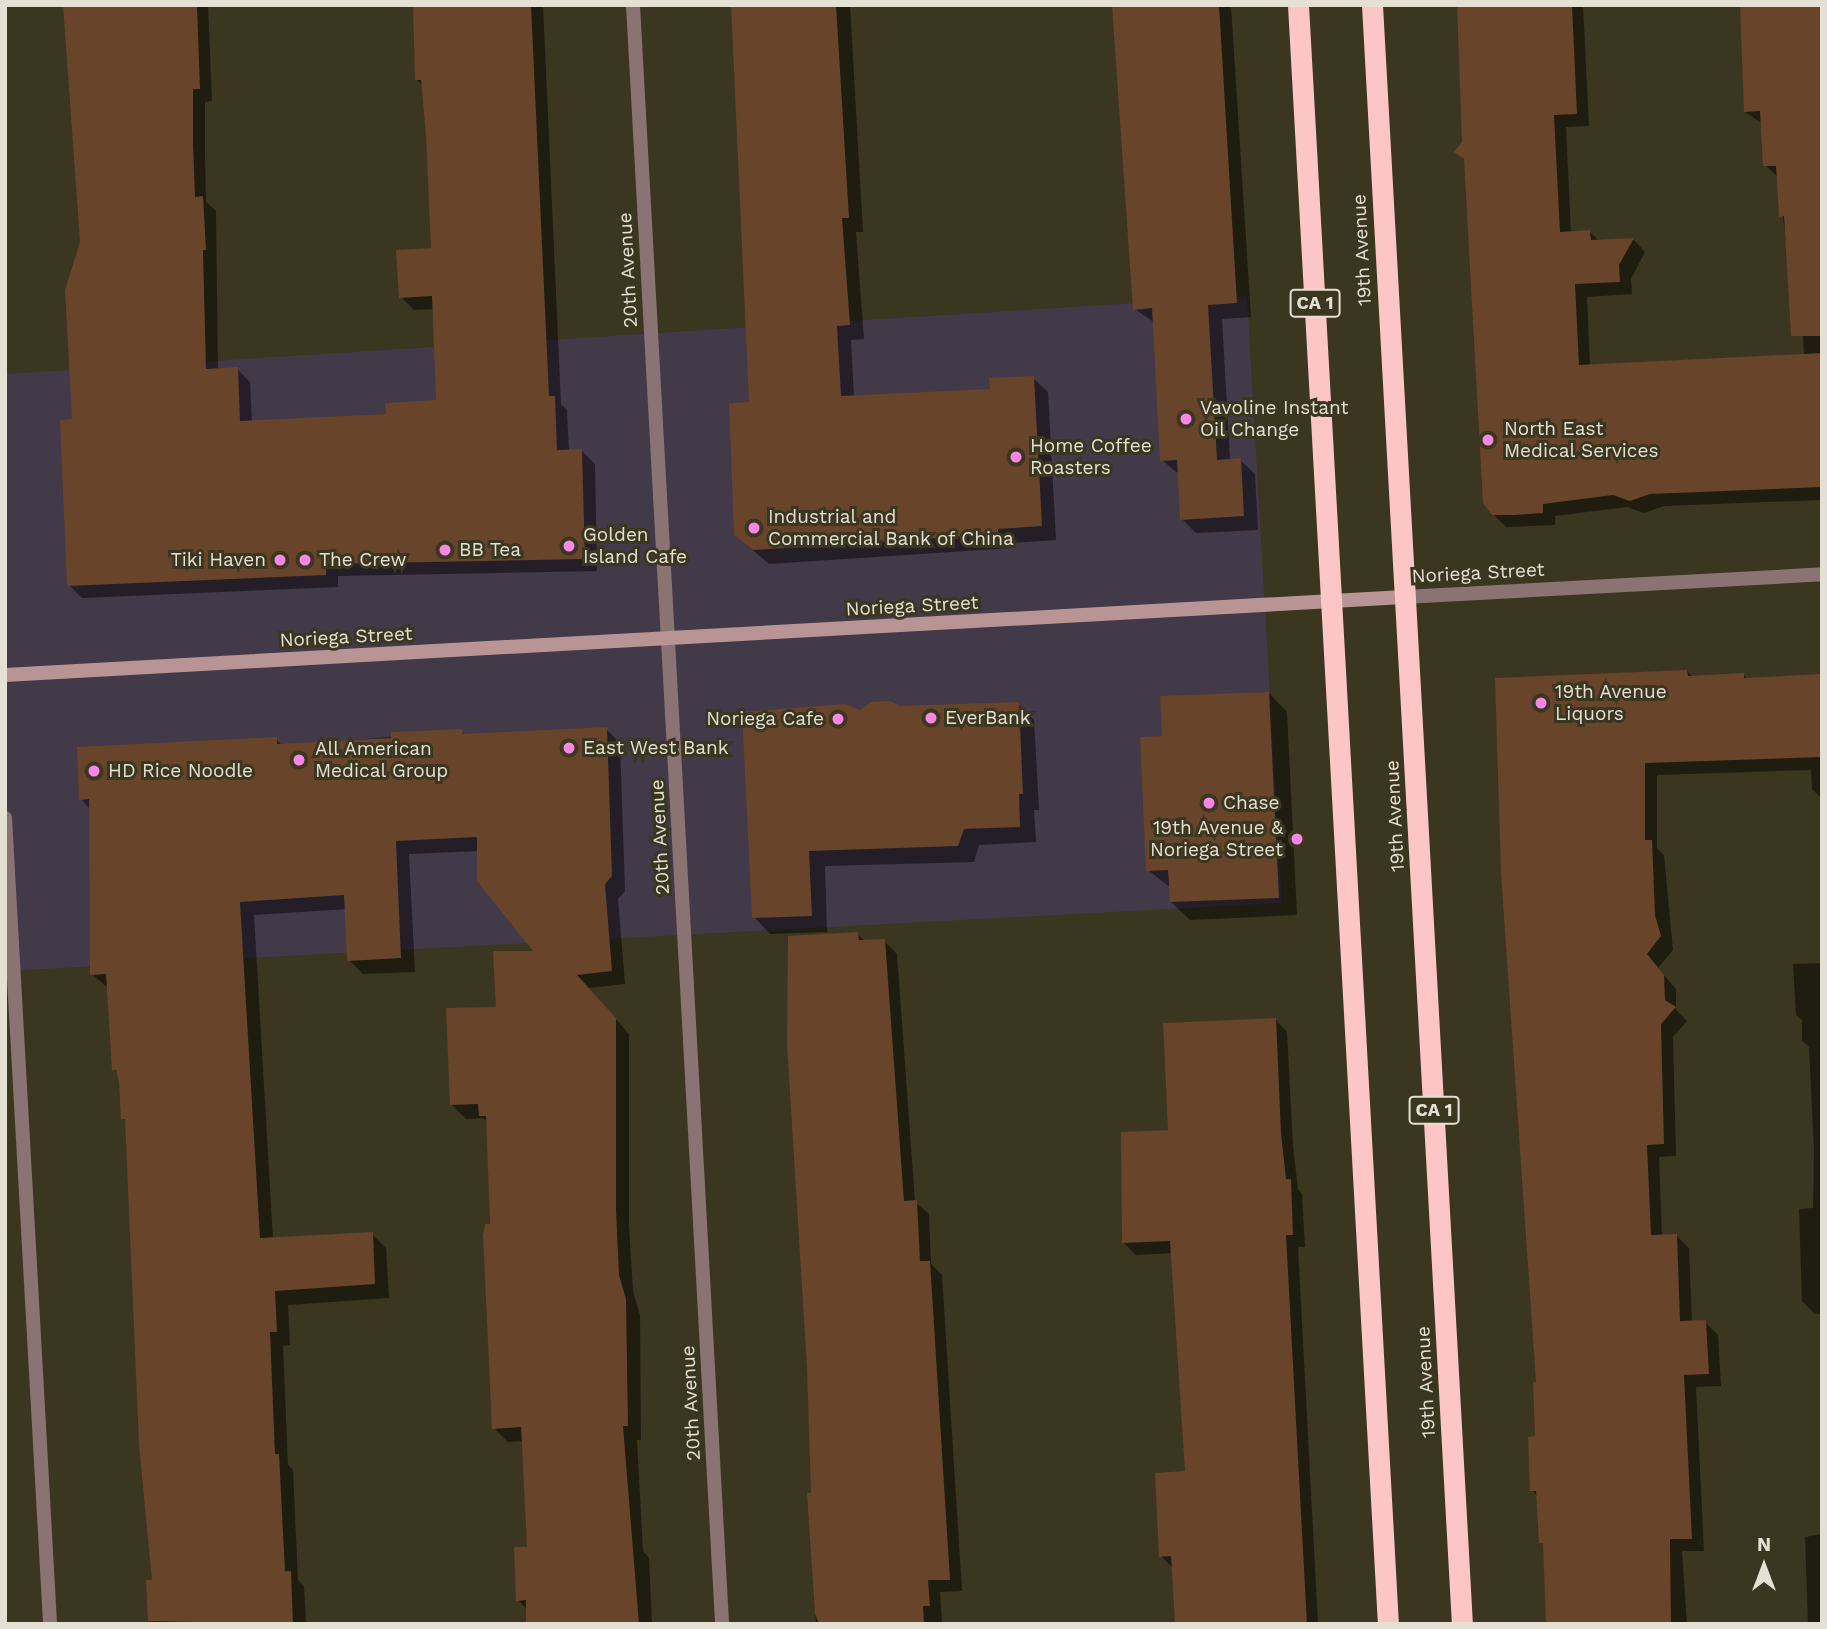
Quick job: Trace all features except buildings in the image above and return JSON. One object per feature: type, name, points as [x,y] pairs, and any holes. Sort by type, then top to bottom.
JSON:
[{"type":"highway","name":"CA 1","points":[[1298,5],[1388,1624]]},
{"type":"highway","name":"19th Avenue","points":[[1372,5],[1462,1624]]},
{"type":"street","name":"20th Avenue","points":[[633,5],[722,1624]]},
{"type":"street","name":"Noriega Street","points":[[5,675],[1822,574]]},
{"type":"street","points":[[5,818],[50,1624]]},
{"type":"shaded area","points":[[1247,296],[1282,903],[5,971],[5,374]]},
{"type":"place","name":"Vavoline Instant Oil Change","points":[[1186,419]]},
{"type":"place","name":"North East Medical Services","points":[[1488,440]]},
{"type":"place","name":"Home Coffee Roasters","points":[[1016,457]]},
{"type":"place","name":"Industrial and Commercial Bank of China","points":[[754,528]]},
{"type":"place","name":"Golden Island Cafe","points":[[569,546]]},
{"type":"place","name":"BB Tea","points":[[445,550]]},
{"type":"place","name":"Tiki Haven","points":[[280,560]]},
{"type":"place","name":"The Crew","points":[[305,560]]},
{"type":"place","name":"19th Avenue Liquors","points":[[1541,703]]},
{"type":"place","name":"EverBank","points":[[931,718]]},
{"type":"place","name":"Noriega Cafe","points":[[838,719]]},
{"type":"place","name":"East West Bank","points":[[569,748]]},
{"type":"place","name":"All American Medical Group","points":[[299,760]]},
{"type":"place","name":"HD Rice Noodle","points":[[94,771]]},
{"type":"place","name":"Chase","points":[[1209,803]]},
{"type":"place","name":"19th Avenue & Noriega Street","points":[[1297,839]]}]
